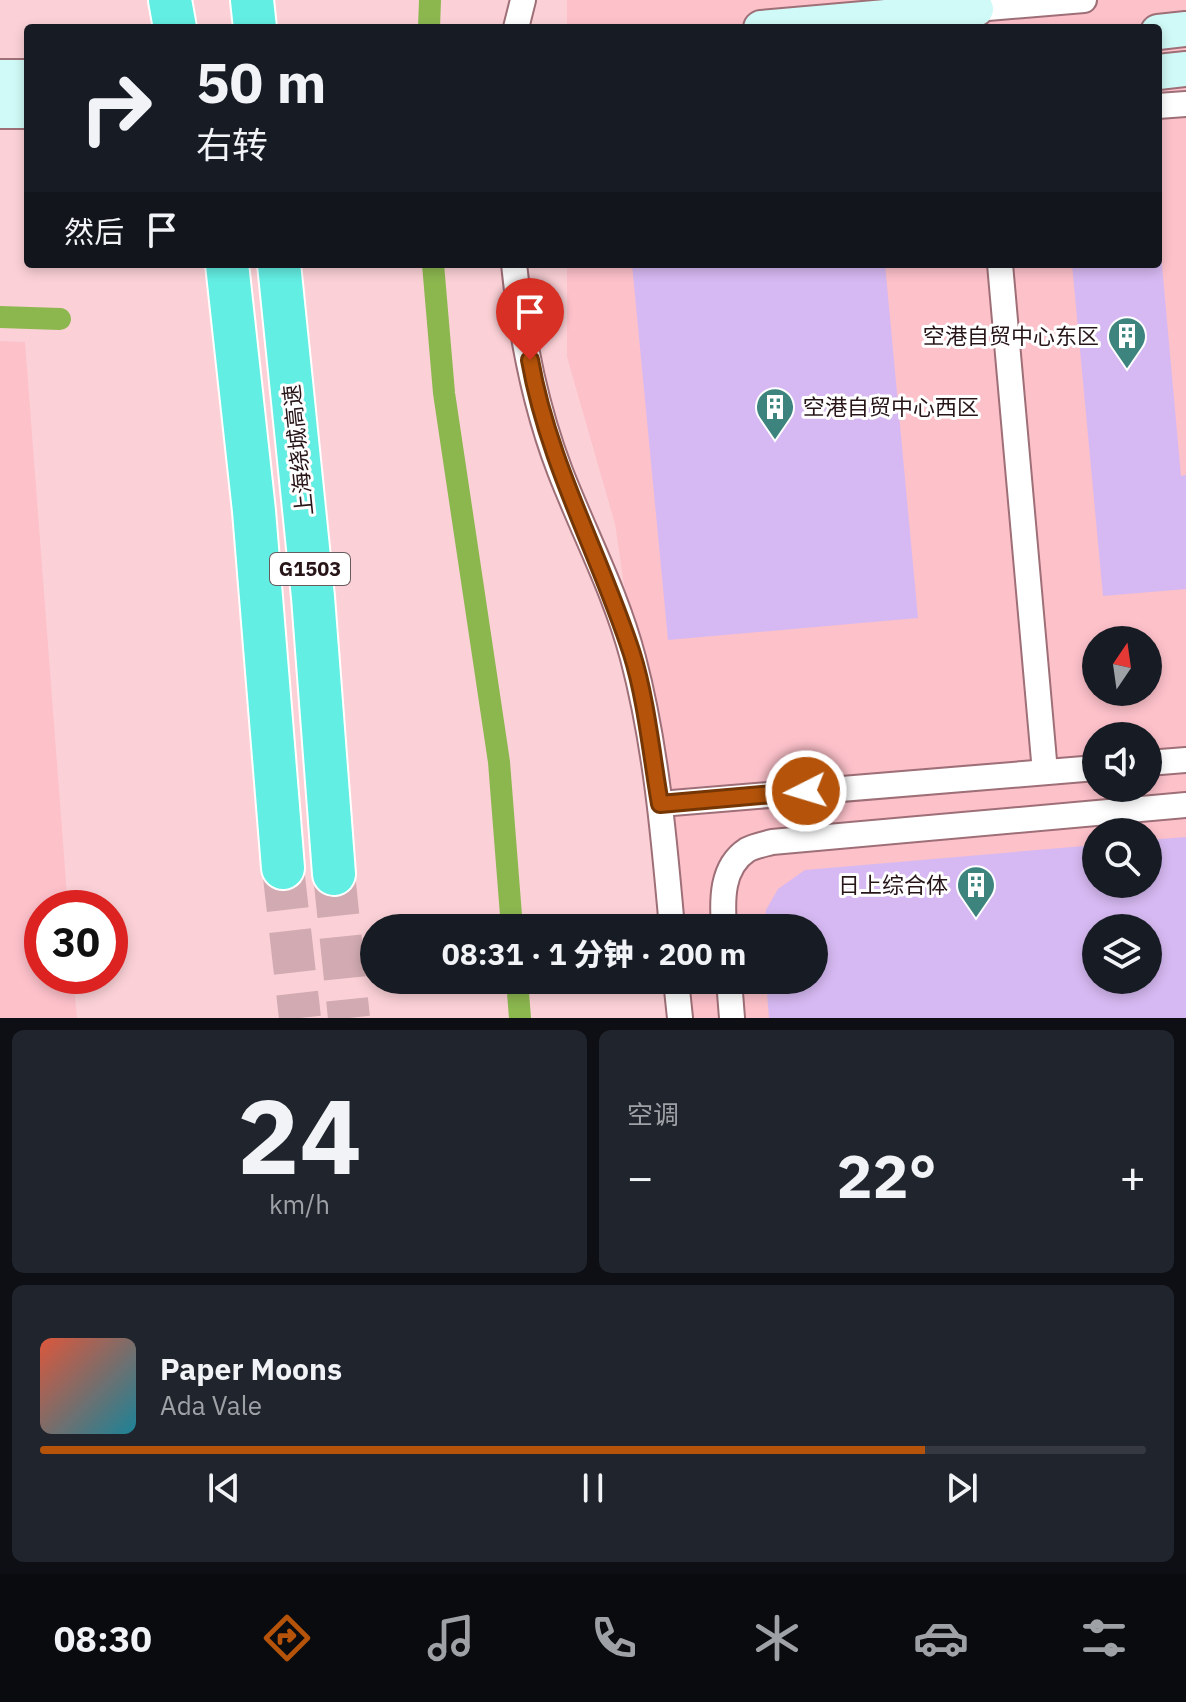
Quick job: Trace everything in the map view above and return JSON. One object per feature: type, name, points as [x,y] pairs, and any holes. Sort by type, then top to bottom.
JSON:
[{"type":"highway","points":[[170,0],[174,24]]},
{"type":"highway","points":[[198,0],[201,24]]},
{"type":"highway","points":[[252,0],[255,24]]},
{"type":"highway","points":[[276,24],[277,0]]},
{"type":"highway","points":[[214,268],[254,511]]},
{"type":"highway","name":"G1503","points":[[227,268],[254,511],[283,868]]},
{"type":"highway","name":"G1503","points":[[280,268],[313,597],[334,874]]},
{"type":"main road","points":[[805,24],[977,12]]},
{"type":"main road","points":[[1162,32],[1186,29]]},
{"type":"main road","points":[[1162,72],[1186,69]]},
{"type":"main road","points":[[0,77],[24,77]]},
{"type":"main road","points":[[0,111],[24,111]]},
{"type":"street","points":[[517,24],[523,0]]},
{"type":"street","points":[[977,12],[1084,0]]},
{"type":"street","points":[[1162,106],[1186,104]]},
{"type":"street","points":[[515,268],[535,388],[559,469],[603,574],[633,657],[660,804],[671,914]]},
{"type":"street","points":[[1000,268],[1045,772]]},
{"type":"street","points":[[1162,762],[1186,760]]},
{"type":"street","points":[[660,804],[1082,769]]},
{"type":"street","points":[[723,914],[722,891],[733,865],[748,849],[772,842],[1186,805]]},
{"type":"street","points":[[677,994],[680,1018]]},
{"type":"street","points":[[730,994],[732,1018]]},
{"type":"shaded area","points":[[567,0],[1186,0],[1186,1018],[688,1018],[685,994],[828,994],[828,914],[673,914],[615,524],[567,357],[567,268],[1162,268],[1162,24],[567,24]]},
{"type":"shaded area","points":[[0,341],[25,342],[67,890],[24,890],[24,994],[75,994],[77,1018],[0,1018]]},
{"type":"building","name":"空港自贸中心东区","points":[[1162,265],[1181,476],[1186,475],[1186,589],[1103,596],[1072,268],[1162,268]]},
{"type":"building","name":"空港自贸中心西区","points":[[632,268],[885,268],[918,618],[668,640]]},
{"type":"building","name":"日上综合体","points":[[1186,837],[1186,1018],[769,1018],[767,994],[828,994],[828,914],[766,914],[778,889],[805,870],[1082,846],[1082,898],[1162,898],[1162,839]]},
{"type":"waterway","points":[[429,24],[430,0]]},
{"type":"waterway","points":[[433,268],[444,393],[499,762],[511,914]]},
{"type":"waterway","points":[[0,317],[60,319]]},
{"type":"waterway","points":[[518,994],[520,1018]]},
{"type":"tunnel","points":[[283,868],[300,1018]]},
{"type":"tunnel","points":[[334,874],[349,1018]]},
{"type":"place","name":"空港自贸中心东区","points":[[1127,370]]},
{"type":"place","name":"空港自贸中心西区","points":[[775,441]]},
{"type":"place","name":"日上综合体","points":[[976,919]]},
{"type":"route","points":[[530,360],[559,469],[603,574],[633,657],[660,804],[806,791]]}]
